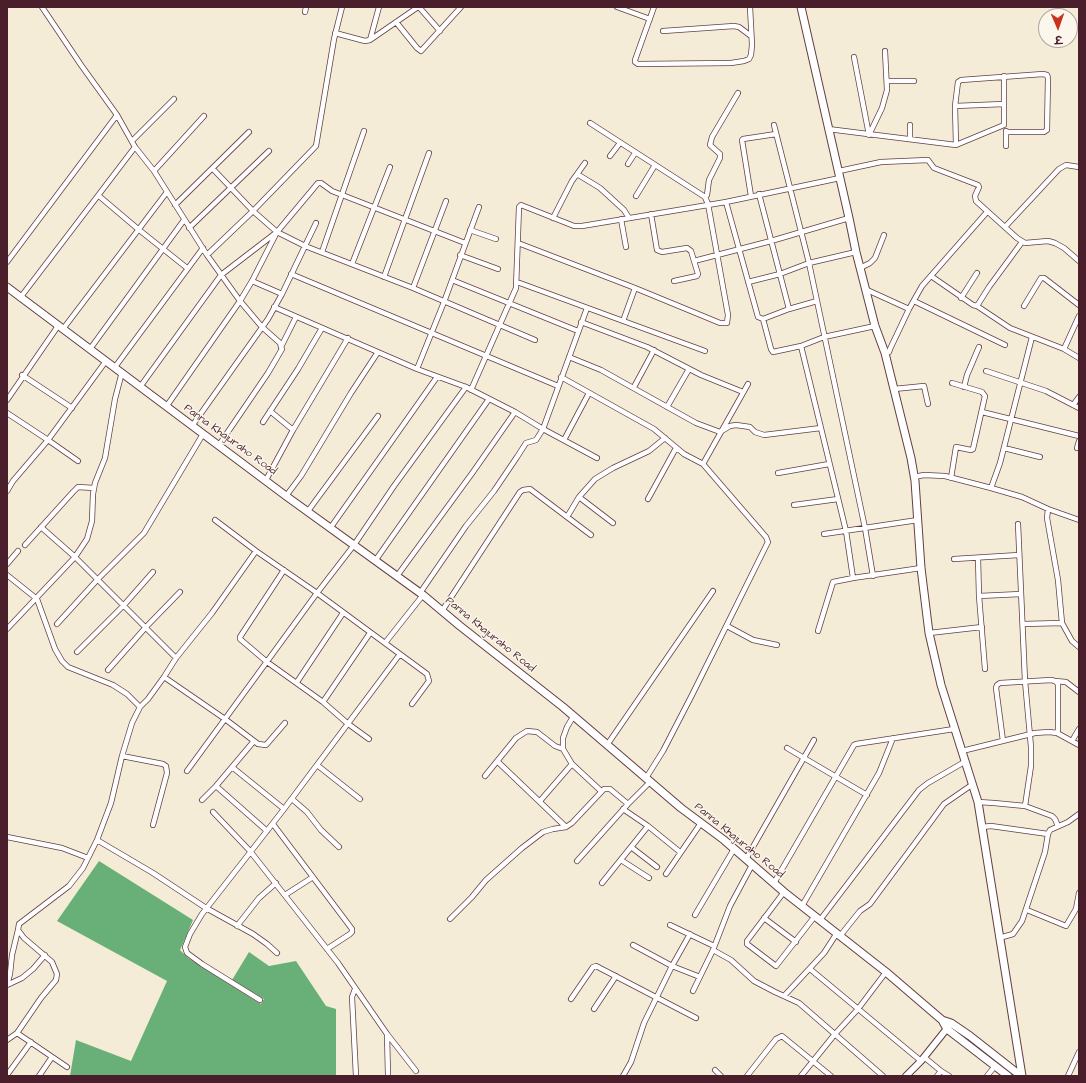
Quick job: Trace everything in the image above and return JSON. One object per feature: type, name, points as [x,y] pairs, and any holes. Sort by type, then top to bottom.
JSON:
[{"type":"main road","points":[[801,7],[828,129],[850,218],[856,252],[875,326],[885,353],[914,477],[921,568],[930,633],[941,685],[978,802],[1022,1076]]},
{"type":"main road","name":"Panna Khajuraho Road","points":[[7,288],[122,372],[166,407],[286,496],[422,594],[574,717],[784,892],[886,972],[1008,1076]]},
{"type":"main road","name":"Panna Khajuraho Road","points":[[949,1026],[986,1048],[1022,1076]]},
{"type":"street","points":[[42,7],[117,115],[133,140],[135,147],[154,171],[189,228],[221,275],[240,301],[262,327],[280,343],[281,347]]},
{"type":"street","points":[[207,255],[253,211],[316,146],[335,33],[342,7]]},
{"type":"street","points":[[370,40],[379,7]]},
{"type":"street","points":[[335,33],[365,41],[370,40],[418,7],[440,31]]},
{"type":"street","points":[[617,7],[650,19]]},
{"type":"street","points":[[654,7],[635,60],[638,64],[744,61],[748,59],[751,54],[750,7]]},
{"type":"street","points":[[396,22],[421,51],[440,31],[458,8]]},
{"type":"street","points":[[664,31],[734,26],[739,27],[751,36]]},
{"type":"street","points":[[869,135],[882,108],[886,90],[887,81],[885,51]]},
{"type":"street","points":[[854,57],[869,135]]},
{"type":"street","points":[[956,145],[955,106],[956,86],[958,82],[961,80],[1004,76],[1047,75],[1047,130],[1044,132],[1006,132]]},
{"type":"street","points":[[1004,76],[1004,125],[1006,132],[1006,146]]},
{"type":"street","points":[[887,81],[914,80]]},
{"type":"street","points":[[705,197],[707,195],[709,180],[720,158],[720,154],[710,145],[712,137],[738,93]]},
{"type":"street","points":[[133,140],[174,99]]},
{"type":"street","points":[[955,106],[1004,104]]},
{"type":"street","points":[[7,262],[117,115]]},
{"type":"street","points":[[154,171],[204,116]]},
{"type":"street","points":[[518,243],[635,288],[720,323],[726,324],[728,315],[708,204],[705,197],[590,123]]},
{"type":"street","points":[[910,124],[910,139]]},
{"type":"street","points":[[774,125],[809,263],[865,528],[873,576]]},
{"type":"street","points":[[828,129],[956,145],[1004,125]]},
{"type":"street","points":[[322,252],[364,131]]},
{"type":"street","points":[[175,205],[249,132]]},
{"type":"street","points":[[751,196],[742,140],[743,138],[776,134]]},
{"type":"street","points":[[610,156],[620,143]]},
{"type":"street","points":[[20,298],[135,147]]},
{"type":"street","points":[[189,228],[269,151]]},
{"type":"street","points":[[384,277],[429,153]]},
{"type":"street","points":[[628,164],[636,153]]},
{"type":"street","points":[[471,390],[516,288],[519,207],[521,205],[574,226],[582,226],[726,202],[759,194],[790,189],[881,162],[928,160],[934,168],[978,185],[979,187],[975,198],[980,206],[1022,242],[1055,243],[1064,248],[1079,261]]},
{"type":"street","points":[[553,218],[572,181],[585,163]]},
{"type":"street","points":[[636,196],[654,165]]},
{"type":"street","points":[[1005,227],[1059,169],[1066,165],[1079,167]]},
{"type":"street","points":[[352,264],[390,167]]},
{"type":"street","points":[[213,169],[253,211],[277,232],[305,246],[413,288],[535,340]]},
{"type":"street","points":[[577,174],[600,188],[624,210],[630,218]]},
{"type":"street","points":[[166,407],[240,301],[277,232],[316,185],[321,184],[343,195],[465,243]]},
{"type":"street","points":[[7,400],[22,375],[167,192]]},
{"type":"street","points":[[759,194],[789,309]]},
{"type":"street","points":[[99,196],[187,268]]},
{"type":"street","points":[[413,288],[446,201]]},
{"type":"street","points":[[726,202],[758,317],[763,319],[789,309],[817,301]]},
{"type":"street","points":[[417,369],[444,302],[460,255],[479,207]]},
{"type":"street","points":[[885,353],[889,352],[909,309],[922,286],[987,212]]},
{"type":"street","points":[[651,214],[657,250],[662,252],[687,248],[691,251],[698,274],[697,276],[674,282]]},
{"type":"street","points":[[694,261],[739,250],[850,218]]},
{"type":"street","points":[[621,219],[626,247]]},
{"type":"street","points":[[90,349],[184,220]]},
{"type":"street","points":[[192,426],[268,319],[282,294],[316,223]]},
{"type":"street","points":[[470,230],[496,240]]},
{"type":"street","points":[[140,387],[221,275],[277,232]]},
{"type":"street","points":[[860,268],[870,263],[875,258],[884,235]]},
{"type":"street","points":[[977,306],[1022,242]]},
{"type":"street","points":[[115,367],[203,248]]},
{"type":"street","points":[[748,282],[780,274],[809,263],[856,252]]},
{"type":"street","points":[[460,255],[498,269]]},
{"type":"street","points":[[961,298],[977,273]]},
{"type":"street","points":[[291,274],[558,386]]},
{"type":"street","points":[[931,276],[961,298],[977,306],[1010,328],[1064,349],[1079,358]]},
{"type":"street","points":[[1024,306],[1040,278],[1044,278],[1079,305]]},
{"type":"street","points":[[452,280],[578,331]]},
{"type":"street","points":[[252,281],[282,294]]},
{"type":"street","points":[[517,282],[706,351]]},
{"type":"street","points":[[623,321],[635,288]]},
{"type":"street","points":[[865,289],[909,309]]},
{"type":"street","points":[[914,301],[1005,345]]},
{"type":"street","points":[[274,307],[417,369],[466,387],[515,412],[597,458]]},
{"type":"street","points":[[385,643],[422,594],[466,526],[510,468],[526,443],[528,441],[536,440],[543,429],[587,308]]},
{"type":"street","points":[[1064,349],[1079,316]]},
{"type":"street","points":[[219,445],[268,373],[282,349],[281,347],[296,317]]},
{"type":"street","points":[[763,319],[773,352],[800,346],[824,337],[875,326]]},
{"type":"street","points":[[581,322],[654,350],[689,369],[743,392]]},
{"type":"street","points":[[263,422],[298,369],[322,328]]},
{"type":"street","points":[[991,488],[1004,448],[1032,337]]},
{"type":"street","points":[[266,480],[293,430],[328,374],[348,338]]},
{"type":"street","points":[[800,346],[846,531],[853,578]]},
{"type":"street","points":[[964,387],[974,356],[979,347]]},
{"type":"street","points":[[634,387],[654,350]]},
{"type":"street","points":[[286,496],[301,476],[351,393],[378,352]]},
{"type":"street","points":[[568,357],[601,370],[703,426],[720,432]]},
{"type":"street","points":[[7,491],[13,480],[48,440],[106,361]]},
{"type":"street","points":[[667,407],[689,369]]},
{"type":"street","points":[[986,371],[1046,391],[1079,408]]},
{"type":"street","points":[[7,629],[37,599],[75,557],[87,538],[92,521],[94,488],[98,472],[105,458],[115,399],[122,372]]},
{"type":"street","points":[[22,375],[72,408]]},
{"type":"street","points":[[331,527],[437,377]]},
{"type":"street","points":[[561,377],[654,429],[684,454],[703,464],[768,540],[727,626],[648,780],[577,861]]},
{"type":"street","points":[[951,478],[956,447],[971,450],[973,449],[985,396],[984,393],[952,383]]},
{"type":"street","points":[[703,464],[748,384]]},
{"type":"street","points":[[894,389],[924,386],[928,404]]},
{"type":"street","points":[[187,772],[317,593],[354,545],[394,486],[466,387]]},
{"type":"street","points":[[564,440],[589,393]]},
{"type":"street","points":[[1073,405],[1079,397]]},
{"type":"street","points":[[375,561],[489,399]]},
{"type":"street","points":[[270,411],[293,430]]},
{"type":"street","points":[[397,576],[515,412]]},
{"type":"street","points":[[982,412],[1079,436]]},
{"type":"street","points":[[7,413],[78,461]]},
{"type":"street","points":[[308,511],[378,416]]},
{"type":"street","points":[[720,432],[730,426],[736,425],[750,427],[755,432],[764,435],[821,428]]},
{"type":"street","points":[[57,624],[98,579],[144,534],[203,434]]},
{"type":"street","points":[[567,516],[579,497],[594,479],[648,451],[665,438]]},
{"type":"street","points":[[1077,448],[1079,441]]},
{"type":"street","points":[[648,499],[676,448]]},
{"type":"street","points":[[1004,448],[1040,457]]},
{"type":"street","points":[[778,473],[829,464]]},
{"type":"street","points":[[914,477],[924,475],[945,476],[1022,497],[1048,509],[1079,520]]},
{"type":"street","points":[[25,545],[78,487],[94,488]]},
{"type":"street","points":[[442,611],[520,492],[523,490],[530,489],[591,535]]},
{"type":"street","points":[[579,497],[613,523]]},
{"type":"street","points":[[794,505],[838,499]]},
{"type":"street","points":[[1048,509],[1047,518],[1058,580],[1062,623],[1072,641],[1079,647]]},
{"type":"street","points":[[215,520],[427,674],[429,681],[412,704]]},
{"type":"street","points":[[824,534],[918,520]]},
{"type":"street","points":[[1018,524],[1025,681],[1031,747],[1031,766],[1025,806]]},
{"type":"street","points":[[41,527],[98,579],[176,658]]},
{"type":"street","points":[[7,564],[18,551]]},
{"type":"street","points":[[7,985],[19,924],[68,886],[83,868],[97,840],[110,803],[132,723],[140,707],[164,678],[176,658],[212,614],[256,551]]},
{"type":"street","points":[[954,559],[1019,555]]},
{"type":"street","points":[[978,558],[979,596],[985,669]]},
{"type":"street","points":[[818,631],[833,582],[921,568]]},
{"type":"street","points":[[284,570],[240,639],[267,662],[323,702],[369,740]]},
{"type":"street","points":[[77,652],[124,605],[153,572]]},
{"type":"street","points":[[7,575],[37,599],[55,649],[62,661],[68,667],[113,685],[127,694],[140,707]]},
{"type":"street","points":[[607,745],[713,591]]},
{"type":"street","points":[[108,670],[146,627],[180,592]]},
{"type":"street","points":[[979,596],[1021,594]]},
{"type":"street","points":[[297,682],[343,613]]},
{"type":"street","points":[[1023,624],[1062,623]]},
{"type":"street","points":[[727,626],[753,640],[777,645]]},
{"type":"street","points":[[930,633],[982,627]]},
{"type":"street","points":[[323,702],[370,633]]},
{"type":"street","points":[[260,1000],[202,964],[187,953],[185,946],[190,934],[206,908],[273,824],[400,654]]},
{"type":"street","points":[[164,678],[225,719],[258,744],[266,745],[285,723]]},
{"type":"street","points":[[1003,740],[996,688],[1000,683],[1025,681],[1066,682],[1079,692]]},
{"type":"street","points":[[1055,681],[1058,684],[1057,733]]},
{"type":"street","points":[[574,717],[567,727],[563,738],[563,749],[572,764],[601,791]]},
{"type":"street","points":[[774,883],[854,745],[954,730]]},
{"type":"street","points":[[1072,742],[1079,730]]},
{"type":"street","points":[[485,776],[516,738],[527,731],[537,732],[555,746],[563,749]]},
{"type":"street","points":[[962,751],[1030,734],[1049,732],[1057,733],[1079,745]]},
{"type":"street","points":[[802,906],[879,773],[893,738]]},
{"type":"street","points":[[746,859],[814,740]]},
{"type":"street","points":[[202,800],[216,786],[254,741]]},
{"type":"street","points":[[787,748],[867,795]]},
{"type":"street","points":[[122,756],[163,764],[166,766],[168,773],[153,825]]},
{"type":"street","points":[[497,761],[566,826]]},
{"type":"street","points":[[784,892],[746,943],[775,965],[778,965],[818,918],[919,790],[928,783],[966,761]]},
{"type":"street","points":[[540,801],[572,764]]},
{"type":"street","points":[[317,765],[360,799]]},
{"type":"street","points":[[232,767],[284,809]]},
{"type":"street","points":[[784,996],[810,969],[860,910],[870,904],[944,804],[973,784]]},
{"type":"street","points":[[216,786],[267,831]]},
{"type":"street","points":[[450,919],[472,897],[486,880],[532,840],[543,832],[572,823],[601,791],[607,788],[610,789],[628,804]]},
{"type":"street","points":[[292,799],[307,812],[321,830],[339,847]]},
{"type":"street","points":[[978,802],[994,802],[1025,806],[1052,816],[1058,826]]},
{"type":"street","points":[[623,809],[648,826],[680,852]]},
{"type":"street","points":[[213,812],[250,851],[328,949],[387,1034],[416,1071]]},
{"type":"street","points":[[999,938],[1013,934],[1017,930],[1027,910],[1050,830],[1068,822],[1079,814]]},
{"type":"street","points":[[666,874],[701,823]]},
{"type":"street","points":[[273,824],[352,929],[350,934],[328,949]]},
{"type":"street","points":[[602,883],[648,826]]},
{"type":"street","points":[[982,827],[991,826],[1048,834]]},
{"type":"street","points":[[7,837],[62,848],[88,858]]},
{"type":"street","points":[[97,840],[153,873],[206,908],[268,944],[277,953]]},
{"type":"street","points":[[631,847],[657,867]]},
{"type":"street","points":[[695,915],[734,849]]},
{"type":"street","points":[[621,860],[649,878]]},
{"type":"street","points":[[693,991],[714,948],[730,906],[752,865]]},
{"type":"street","points":[[285,895],[313,877]]},
{"type":"street","points":[[238,926],[259,898],[276,883]]},
{"type":"street","points":[[1027,910],[1066,926],[1076,909],[1079,893]]},
{"type":"street","points":[[764,918],[796,942]]},
{"type":"street","points":[[670,925],[690,934],[714,948],[731,960],[754,981],[799,1003],[883,1076]]},
{"type":"street","points":[[7,1040],[17,1033],[41,998],[56,980],[57,974],[54,967],[45,955],[24,938],[18,930]]},
{"type":"street","points":[[623,1076],[631,1062],[644,1023],[672,966],[690,934]]},
{"type":"street","points":[[633,945],[672,966],[700,977]]},
{"type":"street","points":[[7,985],[22,978],[33,969],[45,955]]},
{"type":"street","points":[[571,999],[593,967],[596,966],[696,1018]]},
{"type":"street","points":[[810,969],[858,1009],[923,1059],[949,1076]]},
{"type":"street","points":[[805,1075],[813,1061],[858,1009],[886,972]]},
{"type":"street","points":[[594,1010],[616,976]]},
{"type":"street","points":[[355,989],[352,997],[356,1076]]},
{"type":"street","points":[[906,1076],[923,1059],[949,1026]]},
{"type":"street","points":[[17,1033],[67,1067]]},
{"type":"street","points":[[387,1034],[388,1076]]},
{"type":"street","points":[[747,1076],[779,1037],[784,1038],[831,1076]]},
{"type":"street","points":[[7,1075],[31,1042]]},
{"type":"street","points":[[1068,1076],[1079,1052]]},
{"type":"street","points":[[39,1076],[52,1057]]},
{"type":"street","points":[[987,1076],[995,1066]]},
{"type":"street","points":[[715,1070],[721,1076]]},
{"type":"street","points":[[937,1076],[941,1071]]},
{"type":"green space","points":[[99,861],[193,920],[180,950],[188,958],[261,1004],[264,999],[232,980],[249,952],[269,966],[296,961],[326,1006],[336,1009],[336,1076],[70,1076],[76,1040],[131,1061],[167,981],[57,921]]}]
